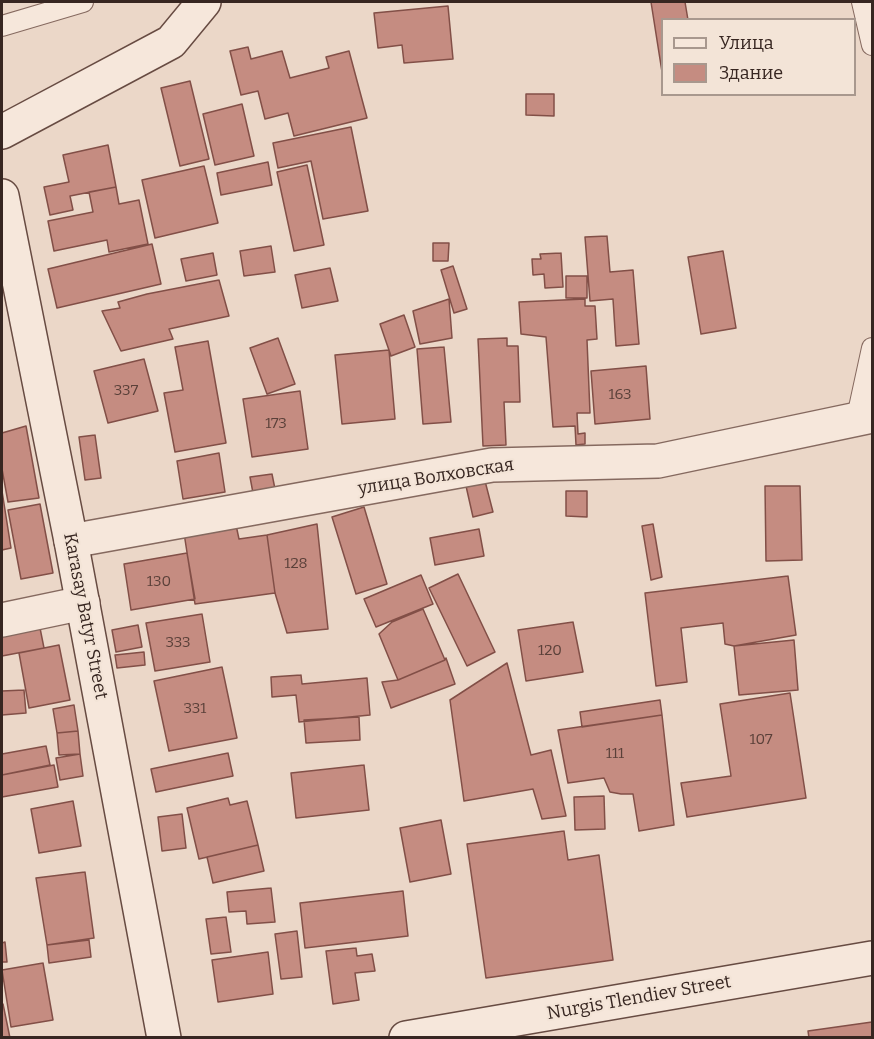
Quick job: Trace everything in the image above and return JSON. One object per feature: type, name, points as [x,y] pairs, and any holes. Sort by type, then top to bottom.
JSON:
[{"type":"street","points":[[2,129],[171,42],[204,2]]},
{"type":"street","name":"Karasay Batyr Street","points":[[2,196],[83,603],[164,1038]]},
{"type":"street","name":"улица Волховская","points":[[71,541],[492,465],[658,461],[865,416]]},
{"type":"street","points":[[2,620],[83,603]]},
{"type":"street","name":"Nurgis Tlendiev Street","points":[[406,1038],[873,958]]},
{"type":"lane","points":[[2,26],[83,2]]},
{"type":"lane","points":[[862,2],[873,45]]},
{"type":"lane","points":[[865,416],[873,348]]},
{"type":"building","points":[[651,2],[685,2],[688,18],[661,18],[661,66]]},
{"type":"building","points":[[448,6],[453,59],[404,63],[402,45],[378,48],[374,13]]},
{"type":"building","points":[[248,47],[251,59],[282,51],[290,78],[329,68],[326,57],[349,51],[367,118],[294,136],[288,113],[265,119],[258,91],[241,95],[230,51]]},
{"type":"building","points":[[190,81],[209,159],[180,166],[161,88]]},
{"type":"building","points":[[526,94],[554,94],[554,116],[526,115]]},
{"type":"building","points":[[242,104],[254,156],[215,165],[203,114]]},
{"type":"building","points":[[351,127],[368,211],[323,219],[311,161],[278,168],[273,143]]},
{"type":"building","points":[[108,145],[116,187],[70,196],[73,210],[50,215],[44,187],[69,182],[63,155]]},
{"type":"building","points":[[268,162],[272,185],[221,195],[217,173]]},
{"type":"building","points":[[307,165],[324,245],[294,251],[277,172]]},
{"type":"building","points":[[204,166],[218,223],[155,238],[142,180]]},
{"type":"building","points":[[116,187],[119,204],[139,200],[148,244],[109,252],[107,240],[54,251],[48,221],[93,212],[89,192]]},
{"type":"building","points":[[607,236],[610,272],[633,270],[639,344],[616,346],[613,299],[590,301],[585,237]]},
{"type":"building","points":[[433,243],[449,243],[448,261],[433,261]]},
{"type":"building","points":[[152,244],[161,284],[57,308],[48,269]]},
{"type":"building","points":[[271,246],[275,272],[244,276],[240,251]]},
{"type":"building","points":[[723,251],[736,328],[701,334],[688,257]]},
{"type":"building","points":[[213,253],[217,275],[186,281],[181,259]]},
{"type":"building","points":[[561,253],[563,287],[545,288],[544,274],[533,275],[532,259],[541,259],[540,254]]},
{"type":"building","points":[[453,266],[467,309],[454,313],[441,270]]},
{"type":"building","points":[[330,268],[338,301],[302,308],[295,275]]},
{"type":"building","points":[[566,276],[587,276],[587,298],[566,298]]},
{"type":"building","points":[[219,280],[229,316],[169,329],[173,339],[121,351],[102,311],[120,308],[118,302],[147,294]]},
{"type":"building","points":[[449,299],[452,338],[420,344],[413,311]]},
{"type":"building","points":[[585,299],[585,306],[595,306],[597,339],[587,340],[590,413],[577,413],[578,434],[585,433],[585,444],[576,445],[575,426],[553,427],[546,337],[521,334],[519,302]]},
{"type":"building","points":[[404,315],[415,347],[391,356],[380,324]]},
{"type":"building","points":[[278,338],[295,384],[267,394],[250,348]]},
{"type":"building","points":[[507,338],[507,346],[518,346],[520,402],[504,402],[506,445],[483,446],[478,339]]},
{"type":"building","points":[[208,341],[226,443],[175,452],[164,393],[183,390],[175,347]]},
{"type":"building","points":[[444,347],[451,422],[423,424],[417,349]]},
{"type":"building","points":[[389,350],[395,419],[342,424],[335,355]]},
{"type":"building","points":[[144,359],[158,411],[108,423],[94,371]]},
{"type":"building","points":[[646,366],[650,419],[595,424],[591,371]]},
{"type":"building","points":[[300,391],[308,449],[252,457],[243,399]]},
{"type":"building","points":[[26,426],[39,498],[8,502],[2,469],[2,433]]},
{"type":"building","points":[[95,435],[101,478],[85,480],[79,437]]},
{"type":"building","points":[[219,453],[225,492],[183,499],[177,461]]},
{"type":"building","points":[[272,474],[275,489],[253,493],[250,477]]},
{"type":"building","points":[[485,481],[493,512],[473,517],[466,486]]},
{"type":"building","points":[[765,486],[800,486],[802,560],[766,561]]},
{"type":"building","points":[[2,491],[11,548],[2,550]]},
{"type":"building","points":[[566,491],[587,491],[587,517],[566,516]]},
{"type":"building","points":[[40,504],[53,573],[21,579],[8,510]]},
{"type":"building","points":[[364,507],[387,584],[356,594],[332,517]]},
{"type":"building","points":[[317,524],[328,629],[287,633],[275,593],[267,535]]},
{"type":"building","points":[[653,524],[662,577],[651,580],[642,526]]},
{"type":"building","points":[[236,525],[239,539],[267,535],[275,593],[195,604],[184,533]]},
{"type":"building","points":[[479,529],[484,556],[435,565],[430,538]]},
{"type":"building","points":[[187,553],[195,599],[131,610],[124,564]]},
{"type":"building","points":[[458,574],[495,652],[467,666],[429,588]]},
{"type":"building","points":[[421,575],[433,604],[376,627],[364,599]]},
{"type":"building","points":[[788,576],[796,635],[734,646],[725,644],[723,623],[681,628],[687,682],[656,686],[645,593]]},
{"type":"building","points":[[423,609],[445,660],[398,680],[379,634],[392,622]]},
{"type":"building","points":[[202,614],[210,662],[155,671],[146,623]]},
{"type":"building","points":[[573,622],[583,672],[526,681],[518,630]]},
{"type":"building","points":[[138,625],[142,647],[116,652],[112,630]]},
{"type":"building","points":[[40,628],[44,648],[2,656],[2,636]]},
{"type":"building","points":[[794,640],[798,690],[739,695],[734,646]]},
{"type":"building","points":[[59,645],[70,700],[29,708],[19,653]]},
{"type":"building","points":[[144,652],[145,665],[117,668],[115,655]]},
{"type":"building","points":[[446,658],[455,684],[391,708],[382,682],[398,680]]},
{"type":"building","points":[[507,663],[531,755],[551,750],[566,816],[542,819],[533,789],[464,801],[450,700]]},
{"type":"building","points":[[222,667],[237,738],[169,751],[154,681]]},
{"type":"building","points":[[301,675],[302,684],[367,678],[370,715],[299,722],[296,695],[272,697],[271,677]]},
{"type":"building","points":[[24,690],[26,713],[2,715],[2,691]]},
{"type":"building","points":[[790,693],[806,798],[687,817],[681,783],[731,776],[720,704]]},
{"type":"building","points":[[660,700],[662,715],[582,727],[580,712]]},
{"type":"building","points":[[74,705],[78,731],[57,733],[53,709]]},
{"type":"building","points":[[662,715],[674,825],[639,831],[633,794],[610,792],[604,778],[568,783],[558,730]]},
{"type":"building","points":[[359,717],[360,740],[306,743],[304,720]]},
{"type":"building","points":[[78,731],[80,754],[59,755],[57,733]]},
{"type":"building","points":[[46,746],[50,765],[2,775],[2,754]]},
{"type":"building","points":[[228,753],[233,776],[156,792],[151,769]]},
{"type":"building","points":[[80,754],[83,776],[60,780],[56,758]]},
{"type":"building","points":[[54,765],[58,787],[2,797],[2,775]]},
{"type":"building","points":[[364,765],[369,810],[296,818],[291,773]]},
{"type":"building","points":[[604,796],[605,829],[575,830],[574,797]]},
{"type":"building","points":[[228,798],[230,805],[247,801],[258,845],[199,859],[187,808]]},
{"type":"building","points":[[73,801],[81,846],[39,853],[31,809]]},
{"type":"building","points":[[182,814],[186,848],[162,851],[158,817]]},
{"type":"building","points":[[441,820],[451,874],[410,882],[400,828]]},
{"type":"building","points":[[564,831],[568,860],[599,855],[613,960],[486,978],[467,844]]},
{"type":"building","points":[[258,845],[264,871],[213,883],[207,857]]},
{"type":"building","points":[[85,872],[94,938],[47,945],[36,878]]},
{"type":"building","points":[[271,888],[275,922],[247,924],[246,911],[229,912],[227,892]]},
{"type":"building","points":[[403,891],[408,936],[305,948],[300,903]]},
{"type":"building","points":[[226,917],[231,952],[211,954],[206,919]]},
{"type":"building","points":[[297,931],[302,977],[281,979],[275,934]]},
{"type":"building","points":[[89,940],[91,957],[49,963],[47,945]]},
{"type":"building","points":[[5,942],[7,962],[2,962],[2,943]]},
{"type":"building","points":[[356,948],[357,956],[372,954],[375,971],[355,973],[359,1000],[333,1004],[326,951]]},
{"type":"building","points":[[268,952],[273,994],[218,1002],[212,960]]},
{"type":"building","points":[[43,963],[53,1020],[11,1027],[2,970]]},
{"type":"building","points":[[3,1004],[10,1038],[2,1038]]},
{"type":"building","points":[[872,1022],[872,1038],[809,1038],[808,1031]]}]
